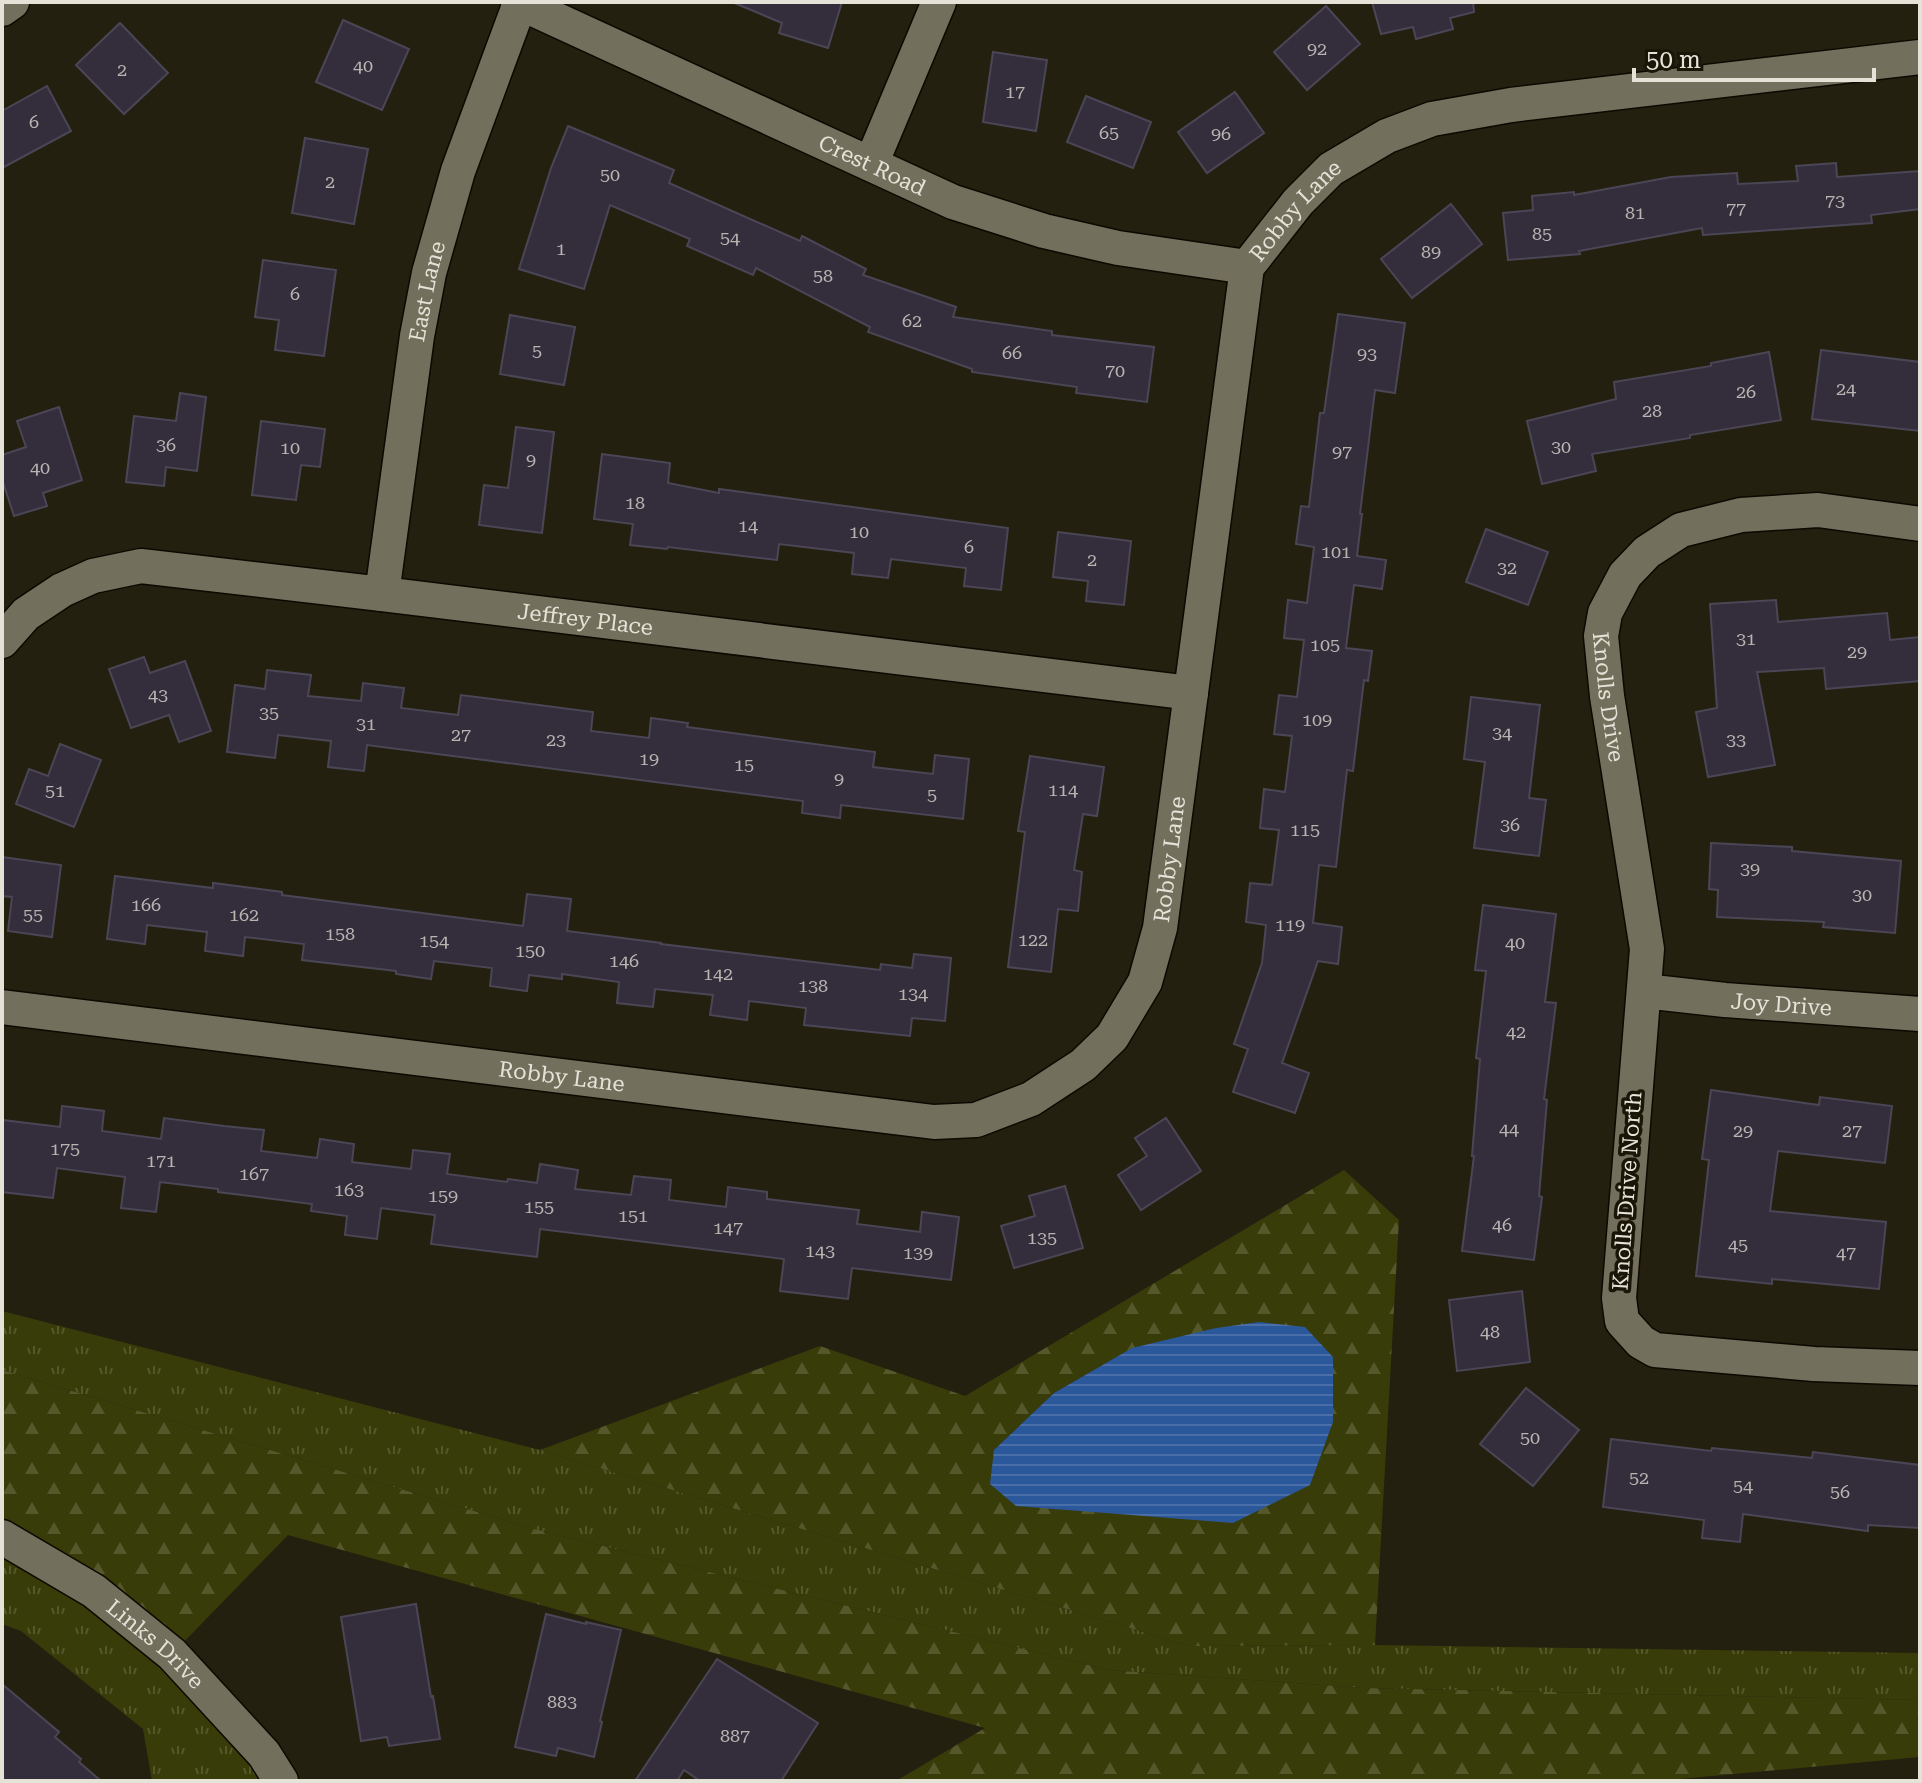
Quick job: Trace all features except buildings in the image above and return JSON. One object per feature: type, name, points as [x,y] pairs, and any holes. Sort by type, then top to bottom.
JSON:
[{"type":"street","points":[[2,9],[12,2]]},
{"type":"street","name":"Crest Road","points":[[519,2],[953,202],[1044,231],[1118,248],[1247,267]]},
{"type":"street","name":"East Lane","points":[[382,594],[417,336],[429,273],[458,171],[519,2]]},
{"type":"street","points":[[871,164],[939,2]]},
{"type":"street","name":"Robby Lane","points":[[2,1007],[934,1122],[976,1120],[1031,1099],[1083,1065],[1112,1037],[1145,982],[1160,928],[1247,267],[1298,202],[1331,169],[1387,136],[1432,119],[1511,105],[1920,57]]},
{"type":"street","name":"Knolls Drive","points":[[1644,991],[1647,949],[1607,696],[1601,636],[1605,613],[1625,575],[1647,552],[1681,530],[1741,515],[1818,510],[1920,524]]},
{"type":"street","name":"Jeffrey Place","points":[[2,641],[26,614],[62,590],[93,576],[141,566],[1191,693]]},
{"type":"street","name":"Joy Drive","points":[[1644,991],[1920,1014]]},
{"type":"street","name":"Knolls Drive North","points":[[1644,991],[1619,1298],[1622,1321],[1641,1342],[1655,1350],[1814,1364],[1920,1368]]},
{"type":"street","name":"Links Drive","points":[[2,1537],[94,1591],[172,1654],[264,1754],[281,1781]]},
{"type":"green space","points":[[1344,1170],[1399,1220],[1375,1645],[1190,1646],[540,1450],[820,1346],[965,1396]],"holes":[[[1132,1348],[994,1450],[1054,1393]]]},
{"type":"green space","points":[[2,1311],[540,1450],[1190,1646],[1375,1645],[1920,1653],[1920,1700],[1364,1688],[1109,1670],[534,1529],[2,1370]]},
{"type":"green space","points":[[2,1370],[534,1529],[1109,1670],[1364,1688],[1920,1700],[1920,1757],[1657,1781],[896,1781],[985,1728],[288,1535],[172,1654],[2,1537]]},
{"type":"green space","points":[[2,1537],[94,1591],[281,1781],[152,1781],[143,1729],[21,1631],[2,1624]]},
{"type":"water","points":[[1259,1322],[1305,1327],[1333,1357],[1333,1422],[1310,1485],[1233,1523],[1016,1506],[990,1484],[994,1450],[1054,1393],[1132,1348],[1216,1328]]}]
